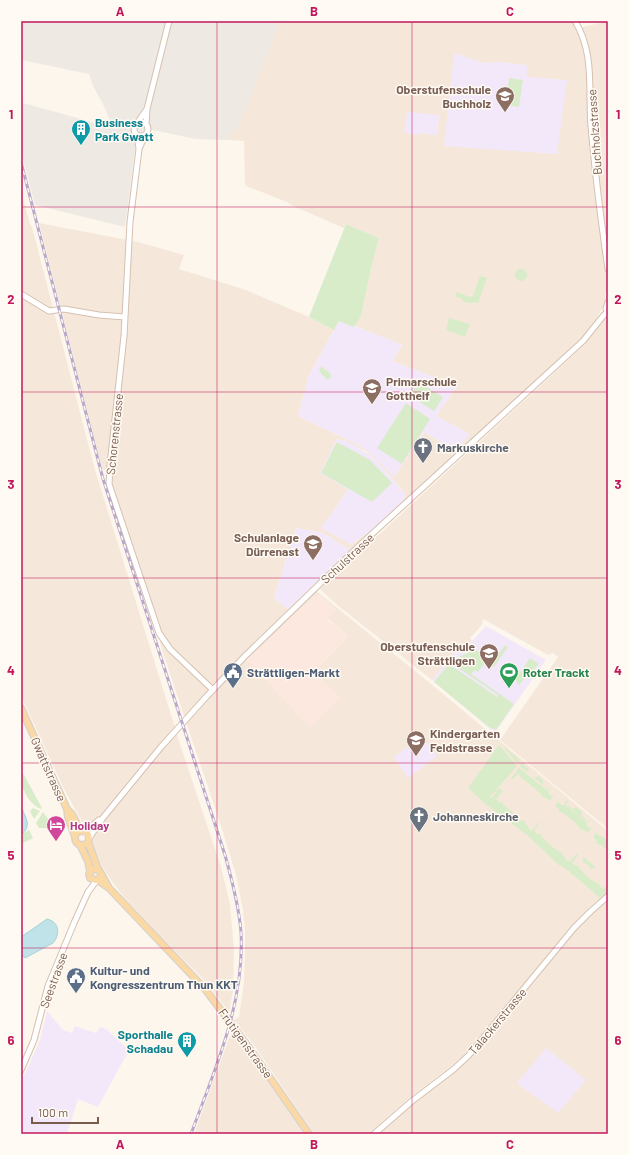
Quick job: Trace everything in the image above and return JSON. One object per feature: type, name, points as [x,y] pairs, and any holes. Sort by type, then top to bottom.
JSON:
[{"type":"main road","name":"Gwattstrasse","points":[[21,708],[67,809],[68,817],[75,837]]},
{"type":"main road","name":"Gwattstrasse","points":[[67,809],[83,831]]},
{"type":"main road","points":[[83,831],[88,834],[90,850],[102,875],[97,880],[92,880],[89,865],[80,845],[76,841],[75,837],[83,831]]},
{"type":"main road","points":[[80,845],[85,845],[88,840]]},
{"type":"main road","points":[[90,874],[94,868],[98,869]]},
{"type":"main road","name":"Frutigenstrasse","points":[[102,875],[109,888]]},
{"type":"main road","name":"Frutigenstrasse","points":[[97,880],[109,888],[205,989],[250,1049],[309,1134]]},
{"type":"street","points":[[147,109],[134,128],[134,132],[140,136],[145,135],[148,129],[146,124],[147,109],[169,21]]},
{"type":"street","name":"Buchholzstrasse","points":[[575,21],[583,38],[589,59],[591,124],[608,269]]},
{"type":"street","points":[[138,122],[143,122],[146,124]]},
{"type":"street","name":"Schorenstrasse","points":[[137,135],[139,149],[130,222],[125,317],[110,465],[110,486],[159,633],[170,649],[213,690]]},
{"type":"street","name":"Schorenstrasse","points":[[139,149],[145,135]]},
{"type":"street","points":[[21,294],[49,311],[64,309],[99,315],[125,317]]},
{"type":"street","points":[[607,313],[606,307],[608,303]]},
{"type":"street","name":"Schulstrasse","points":[[88,840],[102,819],[161,747],[249,651],[358,547],[583,341],[607,313]]},
{"type":"street","name":"Schulstrasse","points":[[83,831],[102,819]]},
{"type":"street","name":"Seestrasse","points":[[88,892],[90,874]]},
{"type":"street","name":"Seestrasse","points":[[21,1070],[34,1040],[46,992],[88,892],[97,880]]},
{"type":"street","name":"Talackerstrasse","points":[[374,1134],[412,1101],[469,1056],[574,928],[608,896]]},
{"type":"shaded area","points":[[21,21],[280,21],[246,109],[239,124],[227,140],[195,139],[148,129],[136,140],[125,227],[35,205],[21,152],[21,111],[23,103],[117,129],[109,118],[93,86],[89,74],[21,60]]},
{"type":"shaded area","points":[[280,21],[575,21],[581,31],[583,27],[608,21],[608,290],[605,293],[605,303],[598,316],[599,317],[591,332],[314,589],[608,831],[608,892],[592,905],[572,925],[466,1053],[408,1099],[368,1134],[314,1134],[254,1045],[234,1020],[239,1017],[244,982],[245,955],[243,910],[236,875],[111,490],[109,474],[102,468],[39,223],[138,242],[184,255],[179,269],[246,290],[309,317],[334,330],[309,375],[298,416],[359,445],[374,456],[394,476],[424,432],[457,451],[436,416],[457,386],[392,361],[402,345],[355,326],[361,316],[379,238],[346,224],[344,228],[287,202],[246,186],[244,141],[227,140],[243,115]],"holes":[[[439,115],[437,134],[419,133]],[[337,439],[346,441],[365,451],[376,460],[403,491],[382,520],[370,531],[350,544],[348,490]],[[296,528],[323,533],[350,550],[288,609],[274,598]],[[318,595],[335,609],[327,618],[348,636],[313,673],[322,682],[247,660]]]},
{"type":"shaded area","name":"Oberstufenschule Buchholz","points":[[454,53],[484,63],[497,62],[527,65],[527,77],[567,80],[557,154],[444,146]]},
{"type":"shaded area","points":[[407,112],[439,115],[437,135],[404,133]]},
{"type":"shaded area","points":[[21,192],[32,227],[95,470],[180,744],[221,867],[230,904],[234,950],[233,991],[229,1012],[206,982],[161,937],[124,897],[111,880],[102,866],[92,844],[92,840],[64,789],[21,696]]},
{"type":"shaded area","points":[[606,318],[608,318],[608,829],[500,740],[558,657],[553,653],[548,655],[483,619],[482,625],[470,638],[472,641],[459,652],[456,651],[432,680],[336,604],[320,589],[580,349]]},
{"type":"shaded area","name":"Primarschule Gotthelf","points":[[339,321],[402,345],[392,361],[457,386],[436,416],[470,434],[457,451],[424,432],[394,477],[378,460],[359,445],[298,416],[309,375]]},
{"type":"shaded area","points":[[337,439],[347,441],[376,460],[405,494],[402,503],[370,531],[350,544],[321,528],[348,490],[320,473]]},
{"type":"shaded area","name":"Schulanlage Dürrenast","points":[[296,528],[323,533],[350,550],[288,609],[274,598]]},
{"type":"shaded area","points":[[318,595],[336,609],[327,619],[348,636],[313,673],[341,698],[310,728],[247,660],[314,596]]},
{"type":"shaded area","name":"Oberstufenschule Strättligen","points":[[486,626],[546,660],[496,731],[492,730],[432,680],[457,650],[459,652]]},
{"type":"shaded area","name":"Kindergarten Feldstrasse","points":[[422,736],[437,756],[408,778],[394,757]]},
{"type":"shaded area","points":[[608,896],[608,1134],[374,1134],[461,1062],[574,928]]},
{"type":"shaded area","points":[[47,1011],[63,1030],[72,1033],[75,1026],[96,1033],[100,1027],[106,1029],[129,1050],[98,1107],[78,1099],[67,1134],[21,1134],[21,1083],[40,1040]]},
{"type":"shaded area","points":[[231,1033],[239,1041],[255,1063],[304,1134],[194,1134]]},
{"type":"shaded area","points":[[546,1048],[586,1080],[558,1113],[517,1083]]},
{"type":"green space","points":[[509,78],[523,80],[519,107],[506,105]]},
{"type":"green space","points":[[346,224],[379,238],[361,316],[355,326],[353,327],[339,321],[334,330],[309,317]]},
{"type":"green space","points":[[521,269],[525,271],[527,275],[525,279],[521,281],[517,279],[515,275],[517,271]]},
{"type":"green space","points":[[480,276],[487,278],[478,303],[464,302],[461,298],[455,297],[457,292],[470,297],[473,296]]},
{"type":"green space","points":[[449,318],[470,324],[465,337],[446,330]]},
{"type":"green space","points":[[322,366],[332,377],[327,380],[319,370]]},
{"type":"green space","points":[[418,382],[443,397],[434,411],[410,396]]},
{"type":"green space","points":[[406,403],[430,419],[402,464],[377,448]]},
{"type":"green space","points":[[337,442],[370,460],[392,483],[372,502],[321,473]]},
{"type":"green space","points":[[505,645],[508,647],[494,667],[491,665]]},
{"type":"green space","points":[[475,649],[488,659],[478,672],[475,670],[471,674],[514,704],[496,730],[491,729],[434,682],[449,664],[497,697],[498,695],[450,662]]},
{"type":"green space","points":[[530,658],[539,664],[519,685],[515,679]]},
{"type":"green space","points":[[501,744],[520,760],[518,763],[517,761],[516,762]]},
{"type":"green space","points":[[499,745],[517,766],[490,797],[492,798],[499,788],[503,791],[496,799],[500,803],[502,801],[505,806],[522,821],[524,820],[529,827],[528,828],[532,831],[539,822],[540,823],[534,831],[538,835],[540,833],[543,838],[563,853],[562,854],[566,860],[569,862],[577,854],[578,855],[572,863],[576,866],[578,865],[581,870],[600,884],[599,886],[604,889],[608,885],[608,892],[600,898],[561,865],[560,866],[528,836],[484,803],[468,788]]},
{"type":"green space","points":[[522,763],[529,769],[527,772],[520,766]]},
{"type":"green space","points":[[519,768],[549,792],[548,793],[554,796],[549,801],[545,797],[544,799],[535,788],[523,779],[522,780],[518,774],[512,780],[511,778]]},
{"type":"green space","points":[[529,774],[535,778],[538,776],[544,781],[542,784],[550,790],[553,788],[550,791]]},
{"type":"green space","points":[[24,775],[42,808],[41,809],[33,804],[26,796],[21,781],[21,776]]},
{"type":"green space","points":[[567,800],[568,801],[566,804],[573,809],[576,807],[582,812],[581,815],[588,822],[591,820],[588,823],[564,803]]},
{"type":"green space","points":[[559,801],[559,803],[563,806],[564,804],[587,823],[586,825],[592,828],[587,833],[583,829],[581,830],[571,819],[558,811],[559,809],[555,806]]},
{"type":"green space","points":[[33,808],[40,811],[34,819],[30,811]]},
{"type":"green space","points":[[43,812],[51,823],[47,828],[39,828],[36,823]]},
{"type":"green space","points":[[29,830],[33,838],[21,844],[21,834]]},
{"type":"green space","points":[[597,832],[597,834],[608,841],[608,851],[596,843],[597,841],[593,837]]},
{"type":"green space","points":[[584,857],[595,867],[593,869],[590,869],[586,863],[583,863],[584,862],[582,860]]},
{"type":"water","points":[[21,807],[27,821],[27,828],[21,834]]},
{"type":"water","points":[[47,919],[54,923],[58,929],[58,933],[53,943],[25,958],[24,956],[21,958],[21,937]]},
{"type":"railway","points":[[21,162],[103,479],[225,855],[233,883],[239,913],[241,958],[233,1010],[218,1060],[191,1134]]},
{"type":"place","name":"Oberstufenschule Buchholz","points":[[505,113]]},
{"type":"place","name":"Business Park Gwatt","points":[[81,146]]},
{"type":"place","name":"Primarschule Gotthelf","points":[[372,405]]},
{"type":"place","name":"Markuskirche","points":[[423,464]]},
{"type":"place","name":"Schulanlage Dürrenast","points":[[313,561]]},
{"type":"place","name":"Oberstufenschule Strättligen","points":[[489,670]]},
{"type":"place","name":"Strättligen-Markt","points":[[233,689]]},
{"type":"place","name":"Roter Trackt","points":[[509,689]]},
{"type":"place","name":"Kindergarten Feldstrasse","points":[[416,757]]},
{"type":"place","name":"Johanneskirche","points":[[419,833]]},
{"type":"place","name":"Holiday","points":[[56,842]]},
{"type":"place","name":"Kultur- und Kongresszentrum Thun KKT","points":[[76,994]]},
{"type":"place","name":"Sporthalle Schadau","points":[[187,1058]]}]
